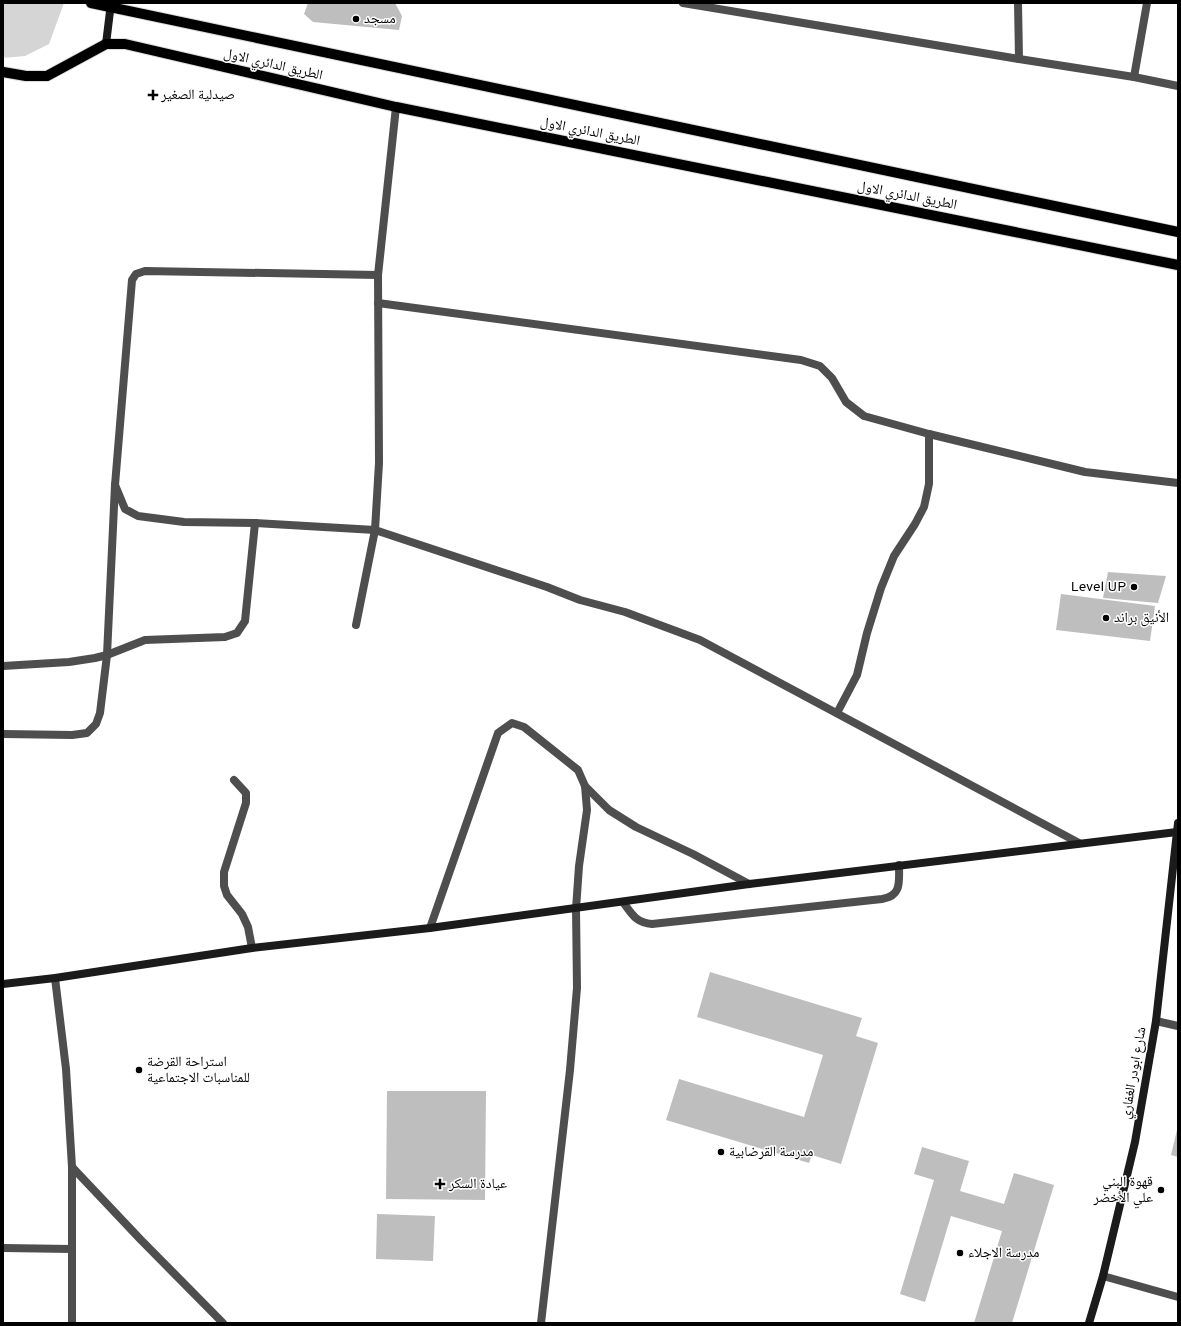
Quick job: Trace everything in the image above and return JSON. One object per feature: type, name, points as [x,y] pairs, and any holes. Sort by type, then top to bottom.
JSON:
[{"type":"main road","name":"الطريق الدائري الاول","points":[[91,3],[111,5],[1178,232]]},
{"type":"main road","name":"الطريق الدائري الاول","points":[[3,72],[26,76],[47,76],[106,44],[125,44],[396,108],[1178,265]]},
{"type":"street","points":[[683,3],[1134,77],[1178,86]]},
{"type":"street","points":[[1018,3],[1019,59]]},
{"type":"street","points":[[1134,77],[1147,3]]},
{"type":"street","points":[[106,44],[111,5]]},
{"type":"street","points":[[356,625],[375,530],[378,463],[378,274],[396,108]]},
{"type":"street","points":[[3,734],[72,735],[86,733],[96,724],[100,713],[107,655],[115,485],[132,280],[136,274],[145,271],[378,274]]},
{"type":"street","points":[[378,303],[801,360],[820,366],[832,378],[846,402],[864,416],[929,434],[1085,472],[1178,483]]},
{"type":"street","points":[[837,713],[857,675],[867,633],[881,588],[894,556],[915,524],[924,507],[929,484],[929,434]]},
{"type":"street","points":[[115,485],[125,509],[138,516],[184,522],[255,523],[375,530],[547,587],[580,600],[625,612],[700,640],[1079,843]]},
{"type":"street","points":[[3,666],[69,662],[107,655],[145,640],[225,637],[237,633],[245,621],[255,523]]},
{"type":"street","points":[[430,928],[498,734],[512,723],[524,727],[578,770],[585,786],[587,810],[579,866],[576,908],[577,988],[570,1070],[541,1323]]},
{"type":"street","points":[[234,780],[246,793],[246,802],[224,872],[224,886],[227,895],[238,908],[248,927],[252,948]]},
{"type":"street","points":[[585,786],[609,810],[636,827],[693,854],[749,884]]},
{"type":"street","name":"شارع ابودر الغفاري","points":[[1089,1323],[1103,1276],[1135,1142],[1156,1021],[1178,823]]},
{"type":"street","points":[[3,984],[55,978],[252,948],[430,928],[749,884],[1177,832]]},
{"type":"street","points":[[623,902],[638,921],[652,924],[882,899],[892,896],[896,892],[898,886],[899,865]]},
{"type":"street","points":[[55,978],[66,1069],[72,1167],[72,1323]]},
{"type":"street","points":[[1156,1021],[1178,1026]]},
{"type":"street","points":[[72,1167],[223,1323]]},
{"type":"street","points":[[3,1248],[72,1249]]},
{"type":"street","points":[[1103,1276],[1178,1297]]},
{"type":"shaded area","points":[[3,3],[64,3],[49,44],[25,56],[3,58]]},
{"type":"building","name":"مسجد","points":[[308,3],[395,3],[402,16],[399,30],[313,22],[304,14]]},
{"type":"building","name":"Level UP","points":[[1108,572],[1166,576],[1158,603],[1103,598]]},
{"type":"building","name":"الأنيق براند","points":[[1061,594],[1155,606],[1150,641],[1056,630]]},
{"type":"building","points":[[710,972],[862,1018],[856,1036],[878,1043],[841,1164],[812,1155],[809,1163],[666,1120],[679,1079],[804,1117],[823,1055],[697,1017]]},
{"type":"building","points":[[387,1091],[486,1091],[485,1200],[386,1199]]},
{"type":"building","points":[[1178,1130],[1178,1157],[1171,1155]]},
{"type":"building","points":[[922,1147],[969,1161],[960,1191],[1004,1204],[1014,1173],[1054,1185],[1012,1323],[974,1323],[1002,1231],[951,1216],[925,1302],[900,1294],[934,1180],[914,1174]]},
{"type":"building","points":[[377,1214],[435,1216],[433,1261],[376,1259]]},
{"type":"place","name":"مسجد","points":[[356,19]]},
{"type":"place","name":"صيدلية الصغير","points":[[153,95]]},
{"type":"place","name":"Level UP","points":[[1134,587]]},
{"type":"place","name":"الأنيق براند","points":[[1106,618]]},
{"type":"place","name":"استراحة القرضة للمناسبات الاجتماعية","points":[[139,1070]]},
{"type":"place","name":"مدرسة القرضابية","points":[[721,1152]]},
{"type":"place","name":"عيادة السكر","points":[[440,1184]]},
{"type":"place","name":"قهوة البني علي الأخضر","points":[[1161,1190]]},
{"type":"place","name":"مدرسة الاجلاء","points":[[960,1253]]}]
